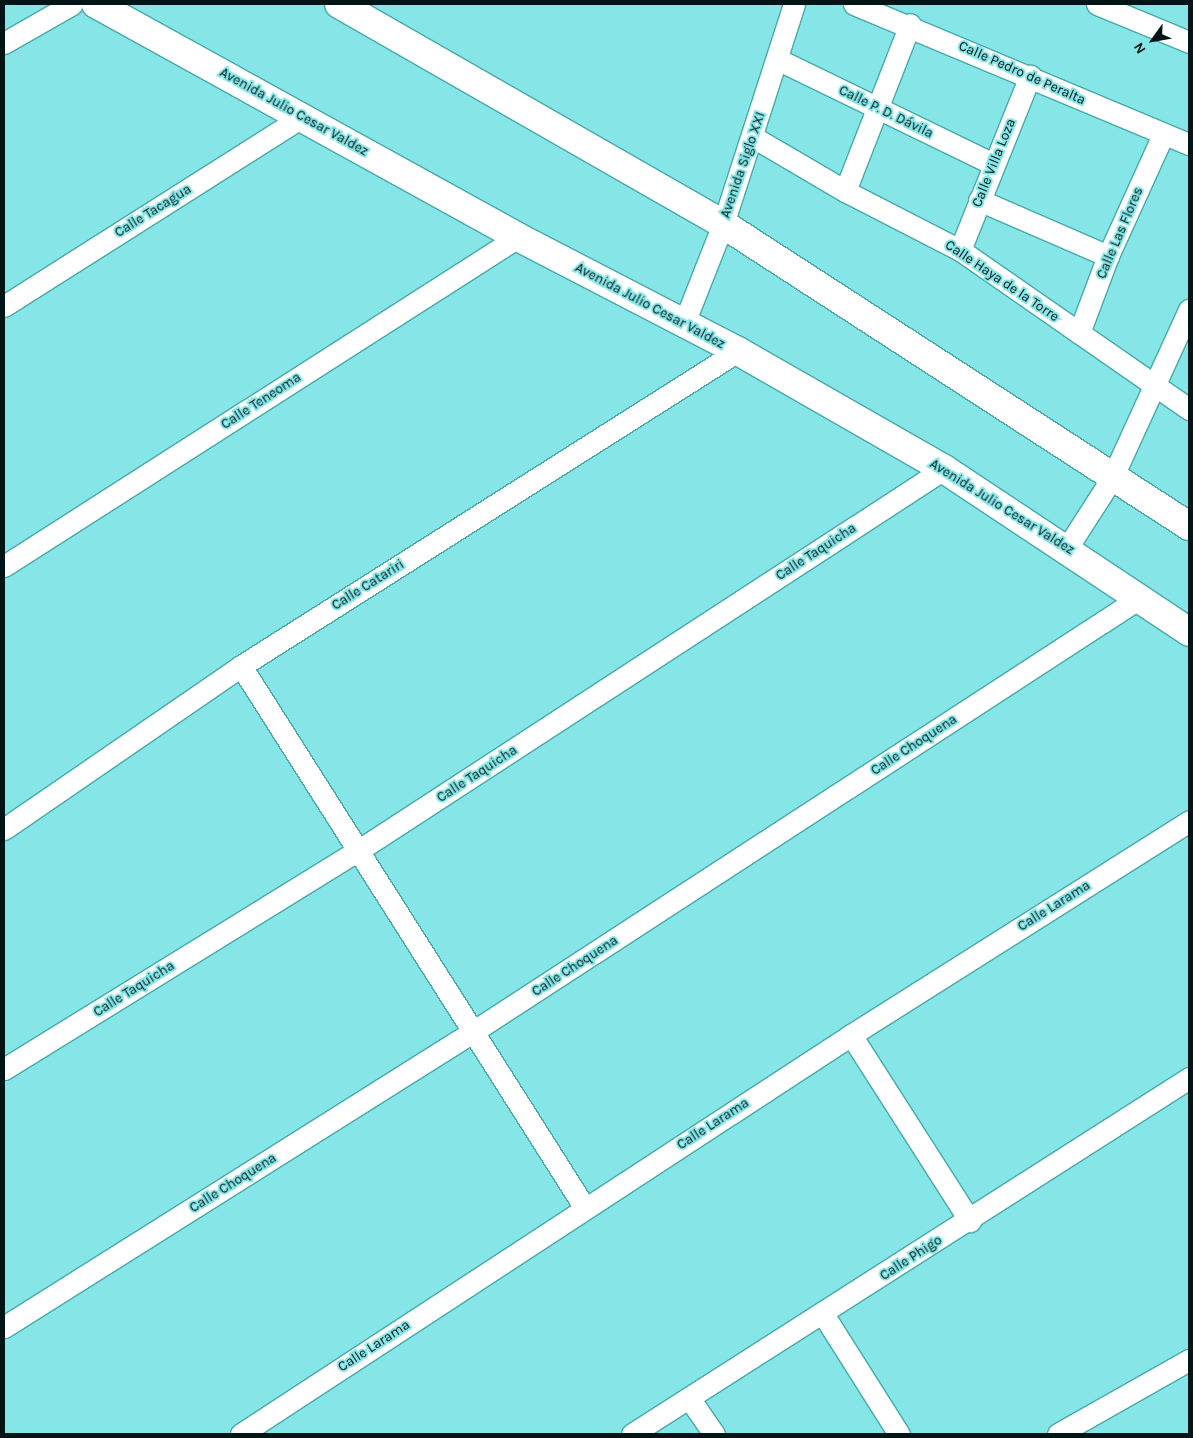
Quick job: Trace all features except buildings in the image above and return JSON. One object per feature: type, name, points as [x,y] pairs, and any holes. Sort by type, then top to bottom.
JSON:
[{"type":"main road","name":"Avenida Julio Cesar Valdez","points":[[96,4],[303,116],[518,237],[738,351],[944,469],[1067,548],[1189,632]]},
{"type":"main road","points":[[339,4],[723,224],[1112,478],[1189,526]]},
{"type":"street","points":[[4,43],[72,4]]},
{"type":"street","name":"Avenida Siglo XXI","points":[[684,323],[723,224],[779,60],[794,4]]},
{"type":"street","name":"Calle Pedro de Peralta","points":[[854,4],[910,24],[1163,135],[1189,144]]},
{"type":"street","points":[[1097,4],[1189,42]]},
{"type":"street","points":[[845,192],[910,24]]},
{"type":"street","name":"Calle P. D. Dávila","points":[[779,60],[993,164]]},
{"type":"street","name":"Calle Villa Loza","points":[[960,250],[1030,76]]},
{"type":"street","name":"Calle Tacagua","points":[[4,306],[303,116]]},
{"type":"street","name":"Calle Las Flores","points":[[1080,333],[1108,256],[1163,135]]},
{"type":"street","name":"Calle Haya de la Torre","points":[[753,137],[845,192],[960,250],[1189,409]]},
{"type":"street","points":[[979,200],[1108,256]]},
{"type":"street","name":"Calle Teneoma","points":[[4,566],[518,237]]},
{"type":"street","points":[[1067,548],[1112,478],[1156,386],[1189,310]]},
{"type":"street","name":"Calle Catariri","points":[[4,829],[241,666],[738,351]]},
{"type":"street","name":"Calle Taquicha","points":[[4,1069],[359,850],[944,469]]},
{"type":"street","name":"Calle Choquena","points":[[4,1327],[474,1031],[1141,598]]},
{"type":"street","points":[[241,666],[585,1208]]},
{"type":"street","name":"Calle Larama","points":[[241,1434],[850,1034],[1189,821]]},
{"type":"street","points":[[850,1034],[970,1221]]},
{"type":"street","name":"Calle Phigo","points":[[632,1434],[970,1221],[1189,1078]]},
{"type":"street","points":[[823,1314],[899,1434]]},
{"type":"street","points":[[1058,1434],[1189,1360]]},
{"type":"street","points":[[689,1398],[714,1434]]}]
